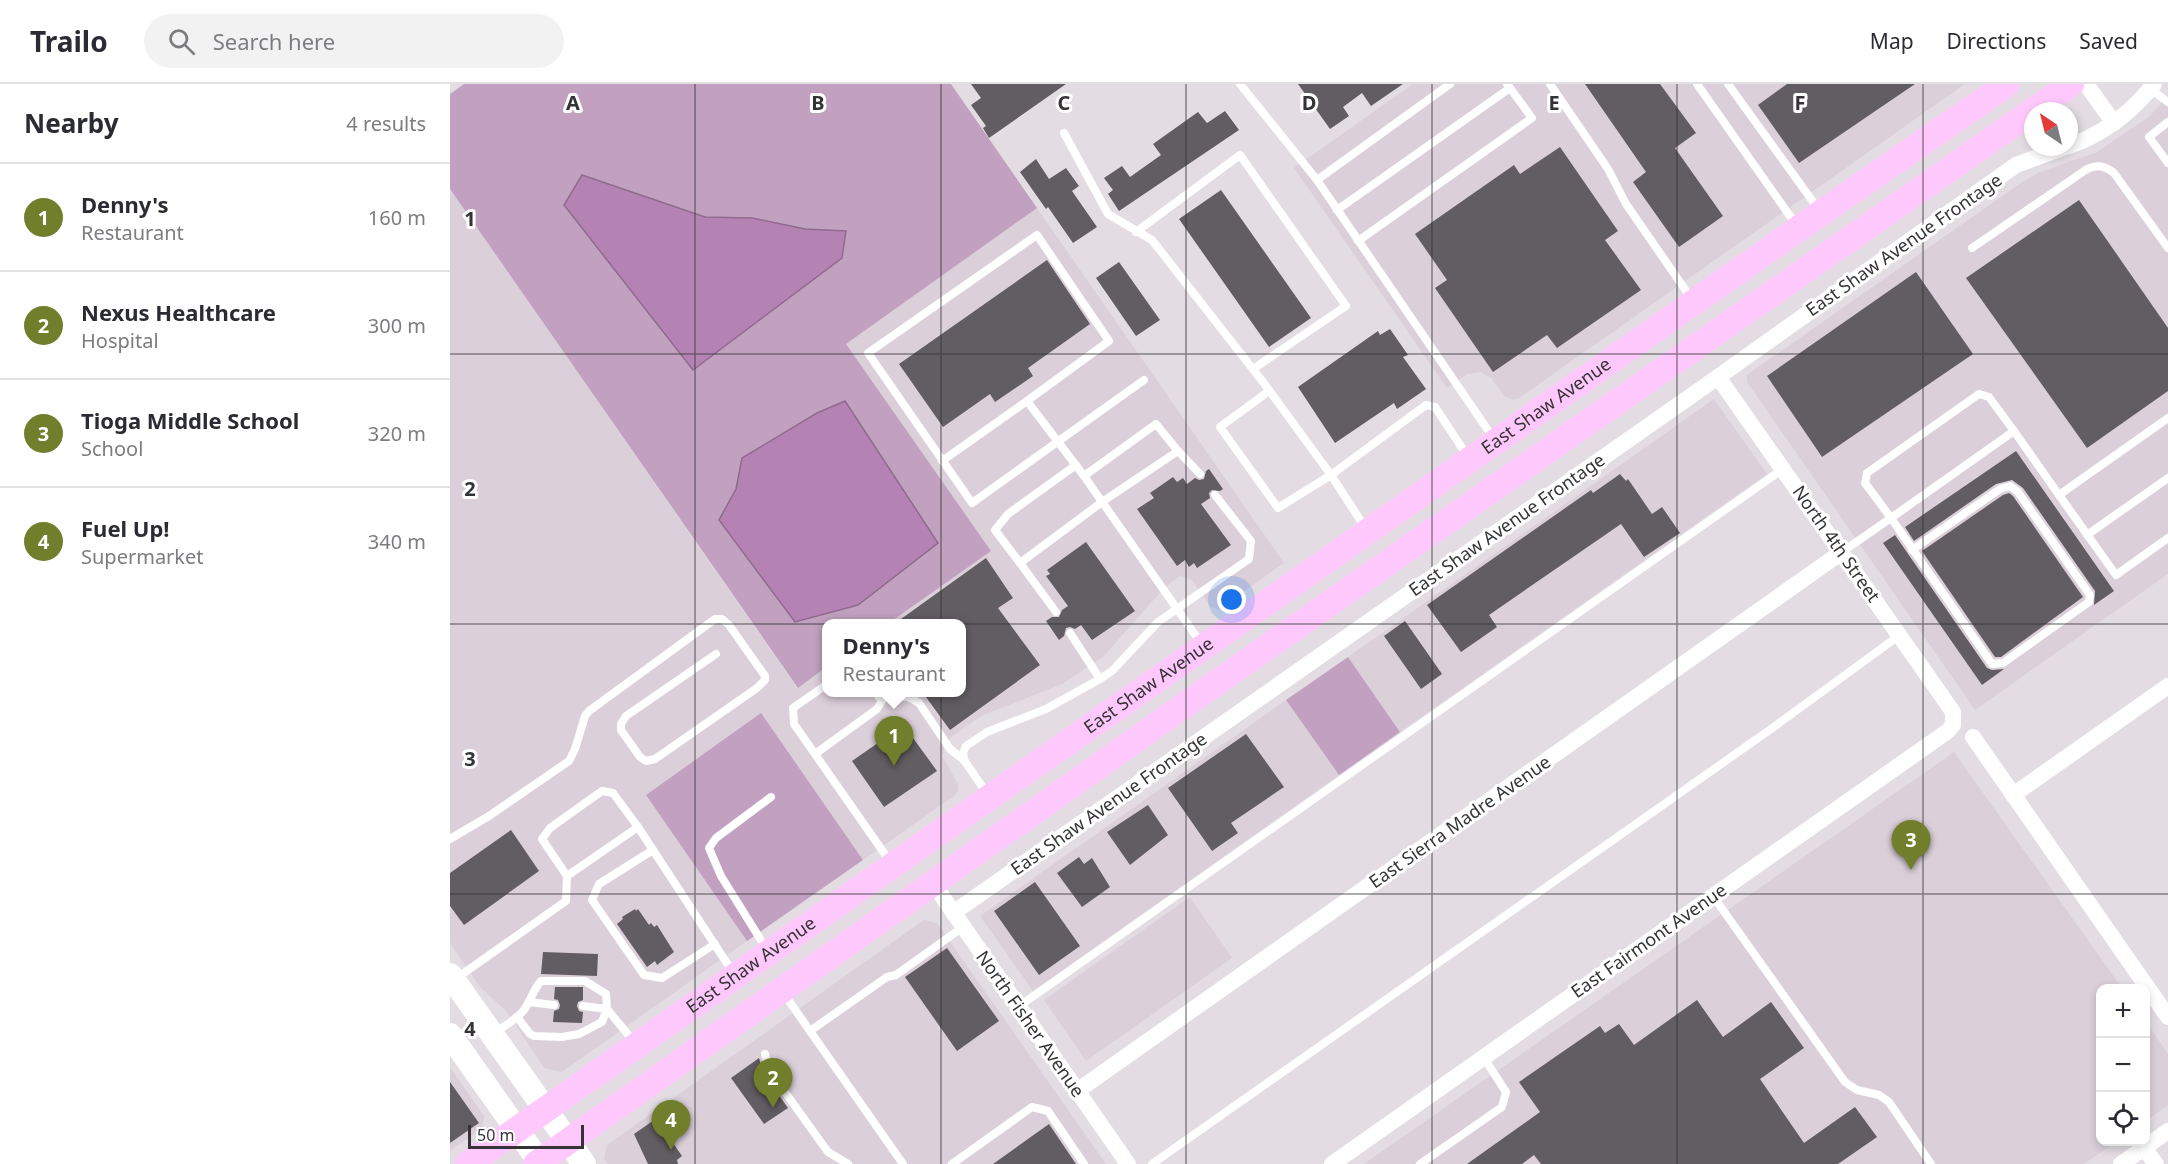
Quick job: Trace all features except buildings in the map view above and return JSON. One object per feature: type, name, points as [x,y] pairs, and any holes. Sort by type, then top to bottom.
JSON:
[{"type":"main road","name":"East Shaw Avenue","points":[[468,1164],[2007,84]]},
{"type":"main road","name":"East Shaw Avenue","points":[[539,1163],[1226,676],[2071,84]]},
{"type":"main road","points":[[1226,676],[1221,669],[1220,660],[1224,654],[1335,576],[1368,532]]},
{"type":"main road","points":[[966,860],[1016,803],[1192,679],[1203,665],[1204,647]]},
{"type":"main road","points":[[452,978],[584,1164]]},
{"type":"main road","points":[[450,1035],[539,1163]]},
{"type":"street","points":[[2086,84],[2114,123]]},
{"type":"street","name":"East Shaw Avenue Frontage","points":[[2078,142],[2095,135],[2114,123],[2138,104],[2152,86]]},
{"type":"street","name":"East Shaw Avenue Frontage","points":[[958,920],[2016,165],[2040,156]]},
{"type":"street","name":"North 4th Street","points":[[1718,377],[1953,712]]},
{"type":"street","name":"East Sierra Madre Avenue","points":[[1077,1091],[1842,552]]},
{"type":"street","points":[[2013,795],[2168,686]]},
{"type":"street","name":"East Fairmont Avenue","points":[[1332,1164],[1948,731],[1953,726],[1953,712]]},
{"type":"street","points":[[1973,737],[2168,1017]]},
{"type":"street","name":"North Fisher Avenue","points":[[933,883],[1128,1164]]},
{"type":"street","points":[[2121,1164],[2168,1131]]},
{"type":"street","points":[[2144,1148],[2156,1164]]},
{"type":"lane","points":[[1240,84],[1317,180],[1496,442]]},
{"type":"lane","points":[[1317,180],[1450,84]]},
{"type":"lane","points":[[1550,84],[1608,169],[1626,204],[1694,302]]},
{"type":"lane","points":[[1697,84],[1799,228]]},
{"type":"lane","points":[[1728,84],[1821,213]]},
{"type":"lane","points":[[1337,210],[1509,86],[1532,117],[1358,241]]},
{"type":"lane","points":[[2152,86],[2168,102]]},
{"type":"lane","points":[[2168,122],[2149,136],[2168,163]]},
{"type":"lane","points":[[1064,133],[1108,213],[1152,240],[1253,369],[1331,475],[1368,532]]},
{"type":"lane","points":[[1136,232],[1240,154],[1346,306],[1253,369]]},
{"type":"lane","points":[[1972,248],[2087,169],[2097,165],[2107,167],[2114,173],[2168,248]]},
{"type":"lane","points":[[942,461],[1109,340],[1037,235],[868,353],[942,461],[972,503],[1144,380]]},
{"type":"lane","points":[[1269,391],[1220,427],[1278,508],[1331,475],[1426,405],[1435,407],[1470,460]]},
{"type":"lane","points":[[1912,550],[2000,489],[2010,486],[2018,492],[2090,595],[2089,603],[2003,663],[1992,664],[1912,550],[1891,518],[1865,483],[1867,473],[1979,394],[1989,397],[2116,575],[2168,538]]},
{"type":"lane","points":[[1027,400],[1084,476],[1204,647]]},
{"type":"lane","points":[[2059,495],[2168,418]]},
{"type":"lane","points":[[1084,476],[1156,424],[1200,474]]},
{"type":"lane","points":[[1842,552],[2014,431]]},
{"type":"lane","points":[[1020,563],[1102,502],[1178,451]]},
{"type":"lane","points":[[1056,612],[995,530],[1008,514],[1076,465]]},
{"type":"lane","points":[[1018,1007],[1783,469]]},
{"type":"lane","points":[[2087,535],[2168,477]]},
{"type":"lane","points":[[964,760],[963,753],[966,746],[987,732],[1046,709],[1112,671],[1158,622],[1250,559],[1251,541],[1215,495]]},
{"type":"lane","points":[[450,839],[560,769],[573,755],[585,716],[589,711],[715,619],[722,619],[729,625],[765,676],[765,681],[655,759],[646,761],[621,730],[621,724],[626,717],[716,654]]},
{"type":"lane","points":[[1070,633],[1100,679]]},
{"type":"lane","points":[[1152,1164],[1771,729],[1900,635]]},
{"type":"lane","points":[[822,688],[794,708],[794,724],[893,866]]},
{"type":"lane","points":[[815,754],[877,709],[882,701],[878,697]]},
{"type":"lane","points":[[909,697],[919,703],[950,749],[964,760],[990,798]]},
{"type":"lane","points":[[452,978],[566,900],[567,876],[542,839],[550,828],[602,791],[613,793],[638,827],[736,976]]},
{"type":"lane","points":[[769,953],[721,876],[709,848],[716,838],[771,797]]},
{"type":"lane","points":[[567,876],[638,827]]},
{"type":"lane","points":[[652,850],[599,884],[592,900],[600,913],[644,975],[662,978],[715,944]]},
{"type":"lane","points":[[1713,896],[1845,1082],[1857,1090],[1879,1095],[1889,1102],[1931,1164]]},
{"type":"lane","points":[[810,1031],[887,977],[896,975],[958,920]]},
{"type":"lane","points":[[492,1034],[518,1017],[529,1002],[535,988],[542,981],[585,981],[606,994],[607,1009],[602,1022],[579,1034],[562,1037],[534,1036],[518,1017]]},
{"type":"lane","points":[[782,991],[903,1164]]},
{"type":"lane","points":[[529,1002],[554,1005]]},
{"type":"lane","points":[[583,1006],[607,1009],[637,1046]]},
{"type":"lane","points":[[765,1054],[769,1070],[828,1152],[848,1164]]},
{"type":"lane","points":[[1420,1164],[1502,1107],[1506,1092],[1484,1058]]},
{"type":"lane","points":[[952,1164],[1032,1107],[1048,1111],[1084,1164]]},
{"type":"shaded area","points":[[464,84],[951,84],[1037,208],[846,344],[991,551],[895,619],[822,619],[822,670],[798,688],[450,189],[450,94]]},
{"type":"shaded area","points":[[1413,84],[1965,84],[1513,400],[1504,396],[1491,378],[1480,372],[1467,374],[1447,388],[1294,168]]},
{"type":"shaded area","points":[[2168,95],[2168,574],[1975,710],[1747,382],[1747,375],[2025,180],[2040,172],[2097,152],[2150,116]]},
{"type":"shaded area","points":[[582,175],[705,217],[752,218],[805,229],[846,231],[842,258],[693,370],[564,205]]},
{"type":"shaded area","points":[[450,189],[797,688],[822,670],[822,697],[966,697],[966,619],[895,619],[990,551],[846,344],[1037,208],[1284,563],[1219,609],[1211,607],[1192,580],[1180,576],[1165,587],[1103,657],[1062,684],[981,716],[945,744],[943,757],[958,784],[958,791],[954,796],[863,860],[761,714],[646,795],[747,941],[562,1072],[544,1068],[507,1012],[481,988],[450,943]]},
{"type":"shaded area","points":[[1714,399],[1767,474],[1400,732],[1348,657]]},
{"type":"shaded area","points":[[845,401],[938,543],[858,605],[795,622],[719,520],[736,489],[742,458],[817,413]]},
{"type":"shaded area","points":[[1348,657],[1400,732],[1339,775],[1286,700]]},
{"type":"shaded area","points":[[1286,700],[1339,775],[1033,991],[980,916]]},
{"type":"shaded area","points":[[761,713],[863,860],[747,941],[646,795]]},
{"type":"shaded area","points":[[1954,752],[2119,984],[2096,984],[2096,1146],[2110,1146],[2084,1164],[1364,1164]]},
{"type":"shaded area","points":[[1190,897],[1232,958],[1086,1061],[1044,1000]]},
{"type":"shaded area","points":[[924,920],[937,923],[1106,1164],[608,1164],[604,1158],[607,1145]]},
{"type":"shaded area","points":[[2150,1028],[2168,1054],[2168,1105],[2150,1118]]},
{"type":"shaded area","points":[[450,1067],[484,1116],[482,1128],[450,1151]]},
{"type":"place","name":"Denny's","points":[[894,766]]},
{"type":"place","name":"Tioga Middle School","points":[[1911,870]]},
{"type":"place","name":"Nexus Healthcare","points":[[773,1108]]},
{"type":"place","name":"Fuel Up!","points":[[671,1150]]}]
